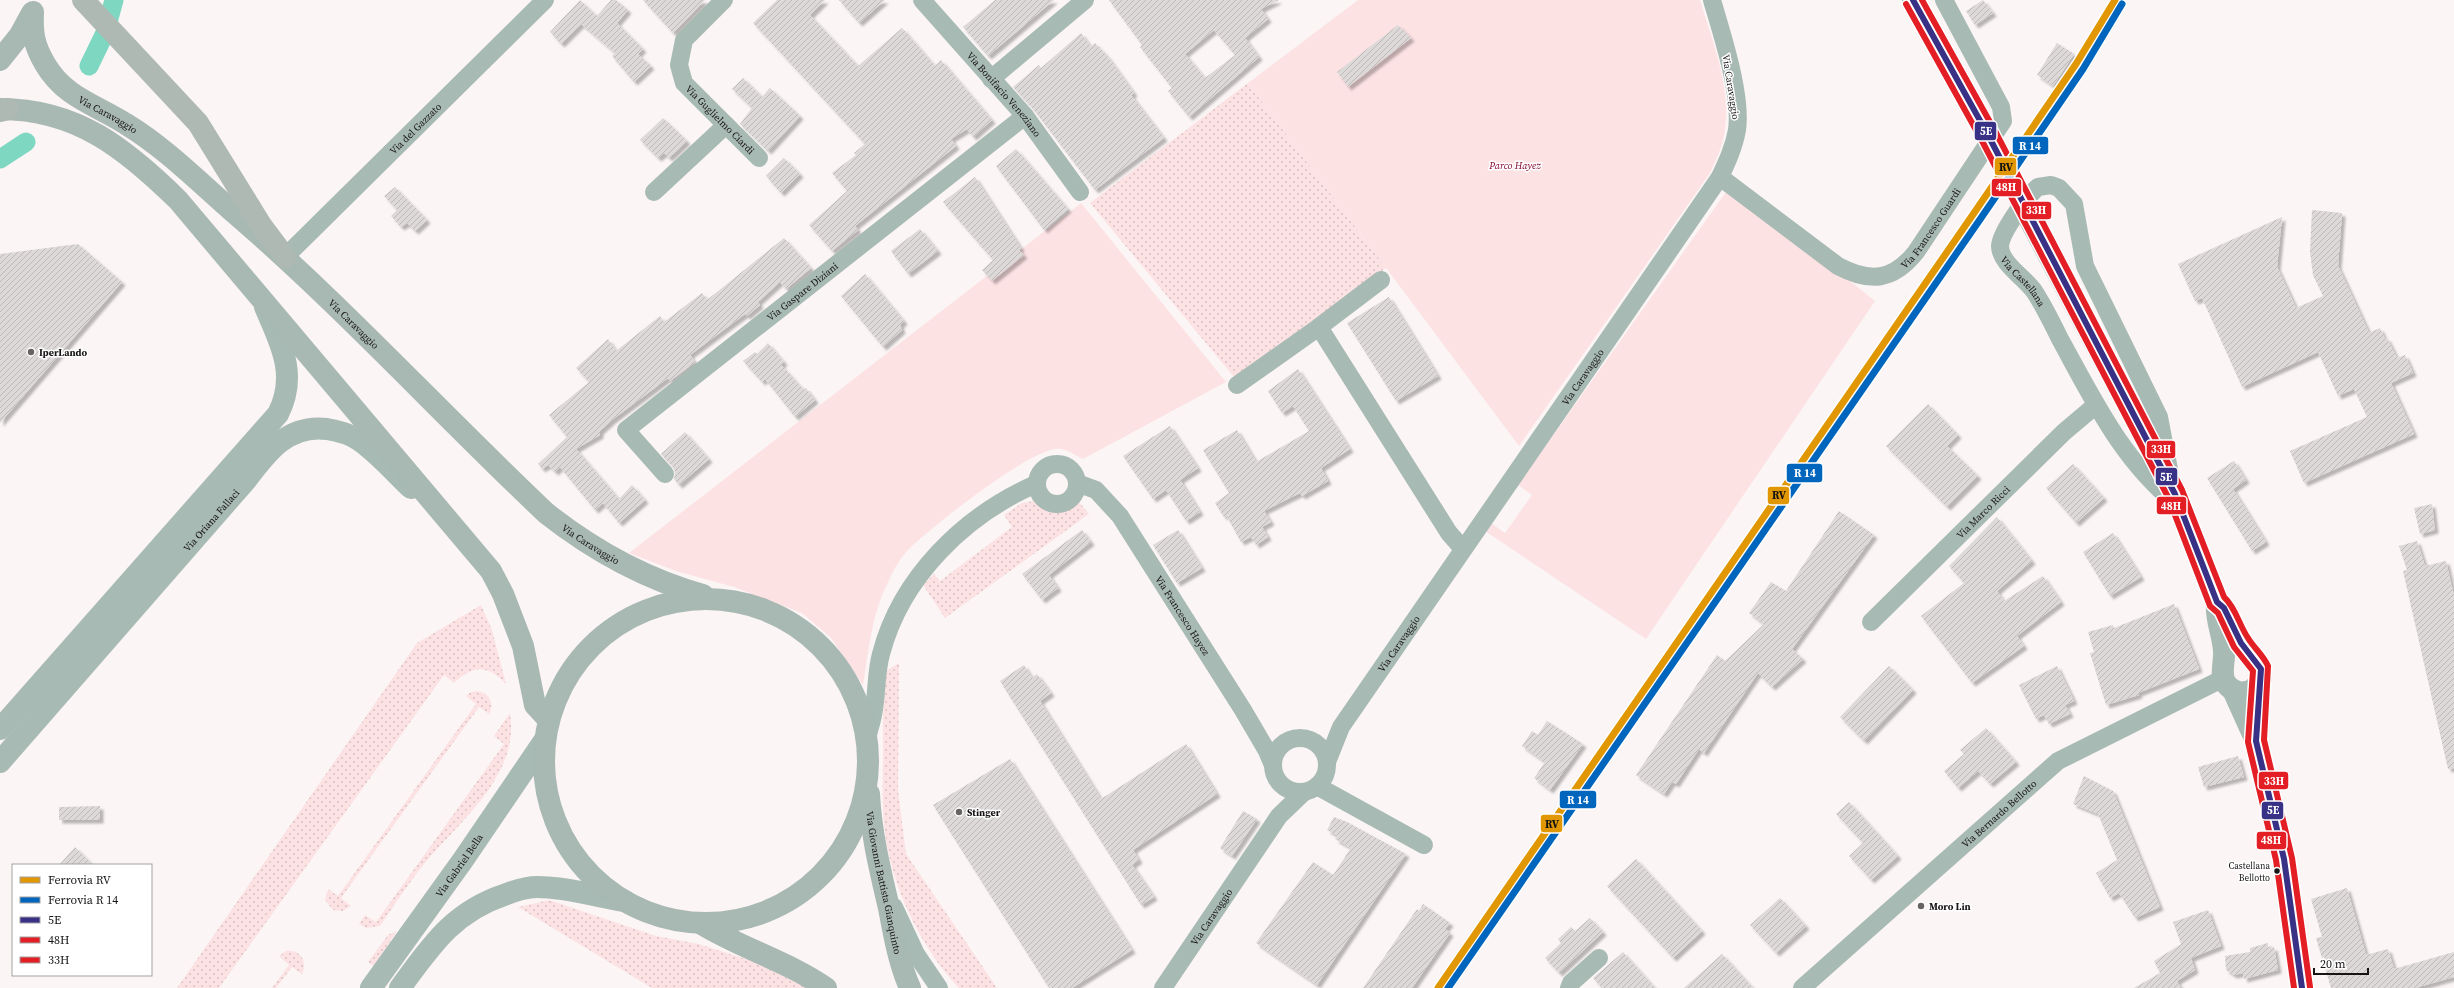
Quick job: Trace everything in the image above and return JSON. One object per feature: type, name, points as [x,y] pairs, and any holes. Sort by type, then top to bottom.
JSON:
[{"type":"highway","points":[[86,3],[198,123],[261,225],[285,257]]},
{"type":"main road","name":"Via Caravaggio","points":[[35,6],[32,33],[39,53],[54,79],[66,90],[127,124],[182,168],[285,257],[526,495],[564,528],[592,547],[639,572],[669,584],[716,599]]},
{"type":"main road","points":[[0,60],[20,35],[35,6]]},
{"type":"main road","points":[[3,110],[60,117],[89,129],[119,147],[178,200],[491,571],[503,594],[523,646],[535,705],[548,719]]},
{"type":"main road","points":[[691,599],[716,599],[761,608],[802,631],[820,646],[848,683],[858,704],[867,738],[868,776],[862,806],[851,835],[834,861],[813,883],[788,901],[760,914],[730,921],[700,923],[667,918],[648,912],[624,901],[587,872],[572,853],[560,833],[545,788],[544,741],[548,719],[556,696],[568,674],[592,645],[621,622],[643,611],[667,603],[691,599]]},
{"type":"main road","name":"Via Giovanni Battista Gianquinto","points":[[868,776],[872,823],[882,877],[898,952],[910,988]]},
{"type":"main road","points":[[700,923],[726,940],[792,968],[826,988]]},
{"type":"street","name":"Via del Gazzato","points":[[285,257],[545,0]]},
{"type":"street","name":"Via Guglielmo Ciardi","points":[[724,0],[684,40],[679,66],[684,83],[759,158]]},
{"type":"street","name":"Via Bonifacio Veneziano","points":[[922,0],[1025,116],[1080,192]]},
{"type":"street","points":[[991,79],[1085,0]]},
{"type":"street","name":"Via Caravaggio","points":[[1163,984],[1279,816],[1310,790],[1327,771],[1327,762],[1341,727],[1720,177],[1734,144],[1737,116],[1732,80],[1712,0]]},
{"type":"street","points":[[1913,0],[1988,135]]},
{"type":"street","name":"Via Francesco Guardi","points":[[1720,177],[1838,266],[1851,273],[1863,277],[1876,278],[1891,274],[1903,266],[1916,252],[2003,121],[2001,107],[1944,0]]},
{"type":"street","name":"Via Gaspare Diziani","points":[[665,474],[626,430],[1025,116]]},
{"type":"street","points":[[654,192],[726,125]]},
{"type":"street","name":"Via Castellana","points":[[2044,185],[2059,188],[2074,204],[2082,253],[2089,277],[2159,417],[2177,500],[2144,476],[2116,438],[2096,405],[2034,291],[2008,263],[2001,252],[2002,239],[2010,225],[2033,191],[2044,185]]},
{"type":"street","name":"Via Castellana","points":[[2030,220],[2177,500],[2217,602],[2216,612],[2224,650],[2227,678],[2256,741],[2284,859],[2302,988]]},
{"type":"street","points":[[1237,385],[1319,327],[1381,280]]},
{"type":"street","name":"Via Oriana Fallaci","points":[[0,729],[278,414],[287,389],[286,360],[260,297]]},
{"type":"street","points":[[1319,327],[1449,533],[1463,549]]},
{"type":"street","name":"Via Marco Ricci","points":[[1871,622],[2064,432],[2096,405]]},
{"type":"street","name":"Via Oriana Fallaci","points":[[0,762],[247,480],[266,454],[293,433],[310,429],[326,429],[341,432],[359,440],[456,529]]},
{"type":"street","points":[[867,738],[874,711],[880,656],[892,625],[913,587],[931,560],[973,521],[1008,498],[1036,484],[1043,469],[1054,464],[1067,466],[1075,476],[1077,483],[1076,489],[1069,500],[1057,504],[1045,500],[1036,484]]},
{"type":"street","name":"Via Francesco Hayez","points":[[1077,483],[1096,490],[1120,516],[1243,710],[1272,763]]},
{"type":"street","name":"Via Castellana","points":[[2217,602],[2224,608],[2241,643],[2260,666],[2261,678],[2258,699],[2256,741]]},
{"type":"street","points":[[2253,657],[2247,654],[2236,654],[2228,660],[2227,678],[2243,693],[2250,691],[2258,685],[2261,678]]},
{"type":"street","name":"Via Bernardo Bellotto","points":[[1802,988],[2058,761],[2227,678]]},
{"type":"street","points":[[1312,741],[1317,735],[1341,727]]},
{"type":"street","points":[[1327,762],[1322,750],[1312,741],[1304,738],[1286,741],[1279,746],[1272,763],[1273,772],[1282,787],[1292,792],[1310,790],[1424,844]]},
{"type":"street","name":"Via Gabriel Bella","points":[[371,988],[463,860],[544,741]]},
{"type":"street","name":"Via Caravaggio","points":[[1279,816],[1282,787]]},
{"type":"street","points":[[882,877],[916,954],[939,988]]},
{"type":"street","points":[[400,988],[434,941],[457,918],[491,899],[535,887],[562,888],[624,901]]},
{"type":"street","points":[[1569,988],[1571,983],[1599,958]]},
{"type":"green space","name":"Parco Hayez","points":[[1358,0],[1700,0],[1717,53],[1724,89],[1726,107],[1725,126],[1722,144],[1718,155],[1710,173],[1519,446],[1248,83]]},
{"type":"green space","points":[[1248,83],[1386,268],[1234,377],[1090,203]]},
{"type":"green space","points":[[1731,185],[1875,301],[1646,639],[1485,531],[1491,523],[1505,533],[1532,495],[1518,485]]},
{"type":"green space","points":[[1081,203],[1226,382],[1083,459],[1061,449],[1048,451],[1030,459],[984,489],[922,537],[901,558],[883,592],[869,644],[863,685],[831,638],[802,613],[734,587],[676,571],[629,553]]},
{"type":"green space","points":[[1033,501],[1045,507],[1056,510],[1067,509],[1079,502],[1089,514],[945,618],[923,585],[934,574],[940,581],[1012,527],[1004,515],[1022,503]]},
{"type":"green space","points":[[481,605],[492,630],[506,684],[493,673],[480,669],[467,673],[454,683],[444,675],[219,988],[177,988],[417,643]]},
{"type":"green space","points":[[899,663],[898,790],[906,854],[997,988],[959,988],[946,973],[923,940],[913,922],[897,884],[891,865],[885,835],[883,812],[883,712],[887,670]]},
{"type":"green space","points":[[477,691],[485,694],[490,699],[491,710],[489,714],[479,707],[341,898],[351,906],[343,911],[333,910],[325,900],[328,889],[338,896],[476,704],[466,696],[471,692]]},
{"type":"green space","points":[[510,713],[511,734],[507,755],[487,792],[423,865],[380,926],[366,928],[359,924],[365,915],[376,922],[504,744],[494,736]]},
{"type":"green space","points":[[549,900],[656,936],[699,944],[749,960],[808,988],[652,988],[518,907]]},
{"type":"green space","points":[[397,931],[374,966],[368,962],[388,935]]},
{"type":"green space","points":[[286,951],[295,952],[302,957],[304,969],[302,974],[292,967],[276,988],[272,988],[289,965],[279,956]]},
{"type":"building","points":[[580,0],[597,16],[611,0],[616,0],[628,10],[617,23],[643,49],[638,54],[651,66],[634,82],[612,56],[615,53],[581,24],[561,44],[550,32]]},
{"type":"building","points":[[643,0],[705,0],[673,33]]},
{"type":"building","points":[[777,0],[825,0],[810,15],[858,66],[902,28],[935,66],[941,60],[992,120],[973,137],[967,129],[951,139],[956,146],[855,226],[858,230],[832,251],[809,225],[847,191],[832,173],[856,155],[854,153],[865,144],[753,23]]},
{"type":"building","points":[[839,0],[885,0],[859,23]]},
{"type":"building","points":[[995,0],[1054,0],[988,56],[963,27]]},
{"type":"building","points":[[1109,0],[1279,0],[1261,9],[1268,19],[1245,38],[1259,57],[1189,117],[1168,91],[1172,88],[1140,47],[1142,45]],"holes":[[[1214,30],[1235,55],[1205,78],[1185,54]]]},
{"type":"building","points":[[1983,0],[1993,13],[1975,25],[1966,11]]},
{"type":"building","points":[[1398,25],[1411,38],[1348,87],[1337,72]]},
{"type":"building","points":[[1081,33],[1091,47],[1095,43],[1108,57],[1134,93],[1131,95],[1164,138],[1095,190],[1034,110],[1013,87],[1039,65],[1041,68]]},
{"type":"building","points":[[2057,43],[2074,54],[2053,86],[2037,75]]},
{"type":"building","points":[[743,78],[762,97],[770,88],[800,116],[768,151],[740,124],[752,108],[732,89]]},
{"type":"building","points":[[663,118],[687,141],[669,158],[664,153],[658,158],[640,140]]},
{"type":"building","points":[[1016,149],[1068,209],[1044,230],[996,166]]},
{"type":"building","points":[[784,158],[800,174],[781,193],[766,176]]},
{"type":"building","points":[[975,177],[1021,248],[1019,250],[1024,255],[992,281],[982,270],[993,260],[943,202]]},
{"type":"building","points":[[395,187],[427,220],[415,231],[407,223],[401,227],[391,216],[397,210],[384,196]]},
{"type":"building","points":[[2312,210],[2342,213],[2338,266],[2369,333],[2380,328],[2397,358],[2405,355],[2413,373],[2391,383],[2414,434],[2304,483],[2290,451],[2367,417],[2354,389],[2338,396],[2318,352],[2242,387],[2202,298],[2195,301],[2178,264],[2282,217],[2277,267],[2296,308],[2323,296],[2313,275],[2310,252]]},
{"type":"building","points":[[920,229],[938,251],[908,274],[891,251]]},
{"type":"building","points":[[784,238],[811,268],[786,289],[780,282],[758,302],[760,305],[747,316],[745,314],[690,355],[695,362],[670,381],[668,378],[612,420],[600,431],[600,435],[576,449],[619,499],[632,485],[645,500],[619,523],[603,503],[595,510],[560,467],[555,472],[548,465],[542,469],[538,464],[567,437],[549,415],[589,382],[576,368],[608,339],[616,351],[660,316],[664,322],[702,293],[707,300]]},
{"type":"building","name":"IperLando","points":[[78,244],[122,282],[0,423],[0,254]]},
{"type":"building","points":[[865,274],[904,321],[900,325],[902,330],[883,347],[841,296]]},
{"type":"building","points":[[1389,297],[1438,376],[1396,401],[1347,323]]},
{"type":"building","points":[[768,343],[784,362],[781,365],[804,390],[806,388],[815,400],[795,417],[765,379],[762,382],[743,361],[755,352],[757,354]]},
{"type":"building","points":[[1298,369],[1350,449],[1321,468],[1328,481],[1302,496],[1300,493],[1264,511],[1271,522],[1262,527],[1268,537],[1256,545],[1251,537],[1241,542],[1226,515],[1224,517],[1215,503],[1229,493],[1203,450],[1237,430],[1256,462],[1309,431],[1293,406],[1282,413],[1268,391]]},
{"type":"building","points":[[1928,404],[1958,435],[1947,446],[1978,476],[1947,507],[1886,446]]},
{"type":"building","points":[[1170,426],[1198,468],[1180,480],[1200,512],[1186,521],[1166,490],[1153,499],[1123,456]]},
{"type":"building","points":[[685,432],[709,459],[679,485],[674,479],[675,472],[673,467],[661,454]]},
{"type":"building","points":[[2234,461],[2246,480],[2233,489],[2266,542],[2252,551],[2207,478]]},
{"type":"building","points":[[2073,464],[2104,498],[2076,523],[2046,488]]},
{"type":"building","points":[[2432,504],[2435,530],[2420,534],[2414,508]]},
{"type":"building","points":[[1839,511],[1874,535],[1792,649],[1803,659],[1772,687],[1758,673],[1704,753],[1699,749],[1676,784],[1672,782],[1664,794],[1636,775],[1717,655],[1725,661],[1764,624],[1749,613],[1771,582],[1786,591]]},
{"type":"building","points":[[1997,517],[2032,561],[1997,591],[2004,601],[2043,576],[2061,602],[2017,636],[2024,646],[1972,683],[1921,616],[1964,583],[1949,566]]},
{"type":"building","points":[[1082,530],[1091,542],[1049,575],[1058,588],[1042,600],[1022,574]]},
{"type":"building","points":[[1178,530],[1202,568],[1177,583],[1153,545]]},
{"type":"building","points":[[2113,533],[2141,577],[2110,596],[2083,552]]},
{"type":"building","points":[[2417,541],[2425,566],[2446,561],[2454,596],[2454,768],[2448,769],[2403,571],[2407,570],[2399,546]]},
{"type":"building","points":[[2174,604],[2199,669],[2138,693],[2139,695],[2106,705],[2090,653],[2094,652],[2088,632],[2113,625],[2114,628]]},
{"type":"building","points":[[1024,665],[1032,678],[1037,674],[1051,693],[1040,701],[1101,799],[1186,744],[1217,794],[1133,850],[1139,860],[1132,865],[1154,897],[1141,905],[1000,681]]},
{"type":"building","points":[[1889,666],[1913,690],[1864,741],[1840,717]]},
{"type":"building","points":[[2057,666],[2074,701],[2065,705],[2070,714],[2049,724],[2044,715],[2036,719],[2019,685]]},
{"type":"building","points":[[1547,721],[1583,744],[1550,790],[1534,778],[1545,762],[1522,746],[1532,731],[1538,735]]},
{"type":"building","points":[[1986,728],[2016,762],[1990,784],[1978,771],[1958,788],[1944,771],[1964,754],[1960,750]]},
{"type":"building","points":[[2238,756],[2244,777],[2204,787],[2198,767]]},
{"type":"building","points":[[1010,759],[1132,950],[1072,988],[1049,988],[933,805]]},
{"type":"building","points":[[2084,776],[2113,791],[2160,907],[2135,918],[2119,893],[2110,898],[2096,873],[2117,860],[2098,814],[2073,804]]},
{"type":"building","points":[[1849,802],[1898,856],[1871,880],[1849,856],[1863,843],[1836,814]]},
{"type":"building","points":[[100,806],[100,820],[59,820],[59,807]]},
{"type":"building","points":[[1243,811],[1257,819],[1232,856],[1220,848]]},
{"type":"building","points":[[1334,817],[1347,822],[1406,854],[1317,985],[1256,943],[1313,862],[1333,875],[1351,848],[1335,839],[1338,836],[1327,830]]},
{"type":"building","points":[[75,847],[92,864],[60,864]]},
{"type":"building","points":[[1636,859],[1702,931],[1673,958],[1607,886]]},
{"type":"building","points":[[2347,888],[2366,955],[2388,949],[2394,969],[2454,952],[2454,977],[2415,988],[2331,988],[2316,938],[2322,937],[2311,899]]},
{"type":"building","points":[[1780,898],[1806,926],[1776,953],[1750,925]]},
{"type":"building","points":[[1423,904],[1450,923],[1445,929],[1450,933],[1412,988],[1363,988],[1417,909],[1419,911]]},
{"type":"building","points":[[2208,910],[2221,946],[2191,958],[2195,970],[2177,981],[2181,988],[2134,988],[2160,973],[2154,961],[2181,944],[2173,922]]},
{"type":"building","points":[[1590,918],[1603,932],[1559,973],[1545,958],[1561,943],[1558,939],[1571,927],[1575,931]]},
{"type":"building","points":[[2268,943],[2268,949],[2274,947],[2278,970],[2244,979],[2243,973],[2234,975],[2226,970],[2225,956],[2250,952],[2250,948]]},
{"type":"building","points":[[1623,952],[1655,988],[1602,988],[1593,978]]},
{"type":"building","points":[[1722,954],[1753,988],[1684,988]]},
{"type":"waterway","points":[[89,66],[105,33],[114,0]]},
{"type":"waterway","points":[[0,159],[26,142]]},
{"type":"tunnel","points":[[1988,135],[2030,220]]},
{"type":"rail line","name":"RV","points":[[1438,988],[1974,213],[2076,64],[2115,0]]},
{"type":"transit line","name":"5E","points":[[1913,0],[1988,135],[2175,494],[2217,602],[2224,608],[2241,643],[2261,669],[2256,741],[2284,859],[2302,988]]},
{"type":"transit line","name":"33H","points":[[1922,0],[1995,131],[2182,490],[2224,597],[2232,606],[2245,633],[2264,658],[2268,666],[2264,740],[2292,858],[2310,987]]},
{"type":"transit line","name":"48H","points":[[1906,4],[1981,139],[2168,497],[2210,606],[2218,613],[2234,647],[2253,671],[2248,742],[2276,860],[2294,988]]},
{"type":"transit line","points":[[1448,988],[1981,218],[2083,69],[2122,4]]},
{"type":"place","name":"IperLando","points":[[31,352]]},
{"type":"place","name":"Stinger","points":[[959,812]]},
{"type":"place","name":"Castellana Bellotto","points":[[2277,871]]},
{"type":"place","name":"Moro Lin","points":[[1921,906]]}]
